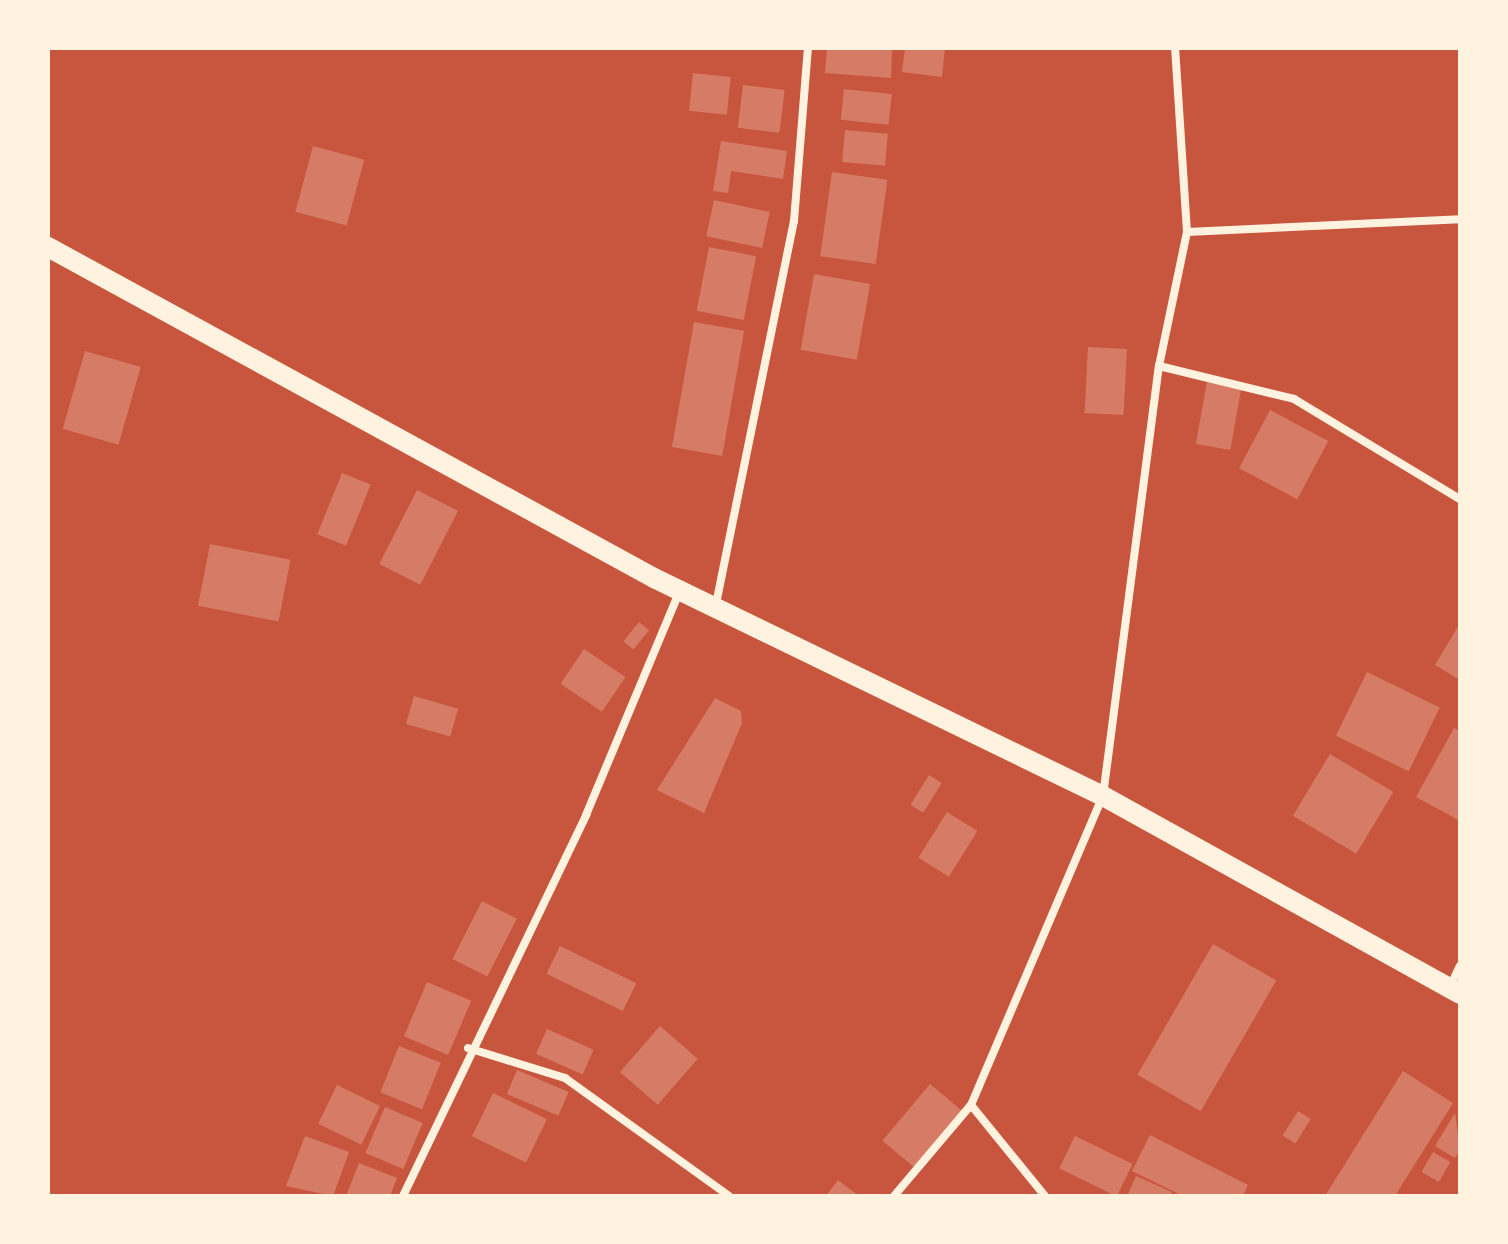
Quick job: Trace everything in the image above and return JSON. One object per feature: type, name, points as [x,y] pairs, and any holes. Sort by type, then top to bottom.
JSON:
[{"type":"main road","points":[[48,247],[680,592],[1103,796],[1455,991]]},
{"type":"street","points":[[715,610],[794,221],[808,48]]},
{"type":"street","points":[[894,1196],[971,1105],[1103,796],[1159,366],[1187,232],[1175,48]]},
{"type":"street","points":[[1187,232],[1460,219]]},
{"type":"street","points":[[1159,366],[1294,399],[1460,499]]},
{"type":"street","points":[[403,1196],[468,1048],[586,815],[680,592]]},
{"type":"street","points":[[1455,991],[1460,966]]},
{"type":"street","points":[[468,1048],[565,1078],[729,1196]]},
{"type":"street","points":[[971,1105],[1045,1196]]},
{"type":"building","points":[[827,48],[892,48],[891,78],[825,73]]},
{"type":"building","points":[[905,48],[945,48],[942,77],[902,72]]},
{"type":"building","points":[[693,73],[731,77],[727,115],[689,111]]},
{"type":"building","points":[[743,85],[785,90],[779,133],[738,128]]},
{"type":"building","points":[[844,89],[892,94],[888,125],[841,120]]},
{"type":"building","points":[[845,130],[888,134],[885,166],[842,162]]},
{"type":"building","points":[[721,141],[787,151],[783,179],[731,171],[728,193],[713,191]]},
{"type":"building","points":[[313,146],[364,160],[347,225],[295,212]]},
{"type":"building","points":[[832,172],[887,180],[876,264],[820,256]]},
{"type":"building","points":[[714,200],[770,212],[762,248],[706,236]]},
{"type":"building","points":[[709,247],[756,256],[744,320],[697,311]]},
{"type":"building","points":[[814,274],[870,284],[857,360],[801,350]]},
{"type":"building","points":[[694,322],[744,331],[722,456],[672,447]]},
{"type":"building","points":[[1088,347],[1127,349],[1123,415],[1085,413]]},
{"type":"building","points":[[85,351],[141,367],[118,445],[63,429]]},
{"type":"building","points":[[1207,381],[1241,387],[1230,450],[1196,444]]},
{"type":"building","points":[[1270,410],[1328,441],[1297,499],[1239,468]]},
{"type":"building","points":[[342,473],[371,485],[346,546],[317,534]]},
{"type":"building","points":[[417,490],[458,511],[420,585],[379,564]]},
{"type":"building","points":[[210,544],[290,560],[278,621],[198,606]]},
{"type":"building","points":[[639,622],[649,630],[633,650],[623,641]]},
{"type":"building","points":[[1460,623],[1460,680],[1435,665]]},
{"type":"building","points":[[584,649],[625,677],[602,712],[561,684]]},
{"type":"building","points":[[1367,672],[1440,708],[1409,771],[1336,736]]},
{"type":"building","points":[[414,696],[458,709],[450,737],[406,724]]},
{"type":"building","points":[[715,698],[741,711],[742,723],[704,813],[657,790]]},
{"type":"building","points":[[1454,728],[1460,731],[1460,821],[1416,797]]},
{"type":"building","points":[[1330,754],[1393,792],[1356,854],[1293,816]]},
{"type":"building","points":[[929,775],[942,783],[923,813],[910,805]]},
{"type":"building","points":[[947,812],[978,831],[949,877],[918,858]]},
{"type":"building","points":[[482,901],[517,919],[487,977],[452,959]]},
{"type":"building","points":[[1213,944],[1276,980],[1201,1111],[1138,1075]]},
{"type":"building","points":[[560,946],[636,983],[623,1011],[546,974]]},
{"type":"building","points":[[427,982],[471,1001],[448,1055],[404,1036]]},
{"type":"building","points":[[660,1026],[698,1059],[658,1105],[620,1072]]},
{"type":"building","points":[[547,1029],[594,1050],[583,1074],[536,1054]]},
{"type":"building","points":[[399,1046],[441,1063],[422,1109],[380,1092]]},
{"type":"building","points":[[517,1070],[569,1092],[558,1116],[507,1094]]},
{"type":"building","points":[[1403,1071],[1453,1103],[1395,1196],[1325,1196]]},
{"type":"building","points":[[930,1084],[967,1115],[919,1172],[882,1141]]},
{"type":"building","points":[[337,1085],[380,1106],[361,1145],[318,1124]]},
{"type":"building","points":[[493,1093],[547,1119],[526,1162],[472,1136]]},
{"type":"building","points":[[385,1107],[423,1123],[403,1169],[365,1153]]},
{"type":"building","points":[[1298,1111],[1311,1119],[1295,1144],[1283,1136]]},
{"type":"building","points":[[1455,1113],[1460,1150],[1455,1158],[1435,1146]]},
{"type":"building","points":[[1150,1135],[1248,1185],[1243,1196],[1183,1196],[1132,1171]]},
{"type":"building","points":[[305,1136],[349,1152],[333,1196],[286,1186]]},
{"type":"building","points":[[1075,1136],[1133,1164],[1117,1196],[1059,1168]]},
{"type":"building","points":[[1433,1152],[1450,1162],[1439,1182],[1422,1172]]},
{"type":"building","points":[[359,1163],[397,1178],[390,1196],[346,1196]]},
{"type":"building","points":[[1136,1176],[1172,1192],[1170,1196],[1128,1194]]},
{"type":"building","points":[[838,1180],[859,1196],[826,1196]]}]
